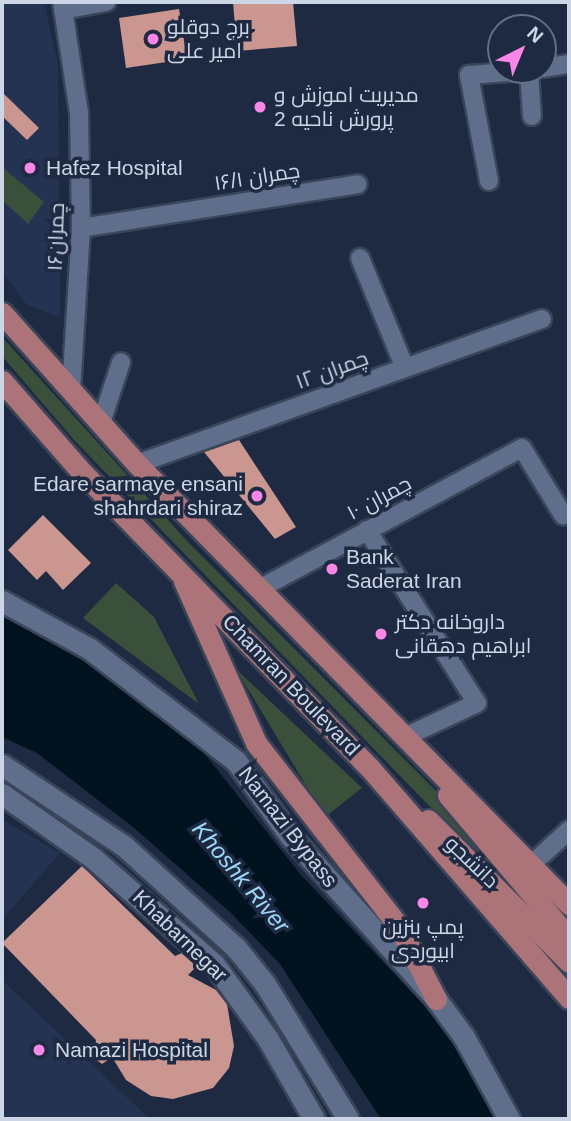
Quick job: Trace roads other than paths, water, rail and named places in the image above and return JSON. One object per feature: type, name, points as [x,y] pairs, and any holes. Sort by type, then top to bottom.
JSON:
[{"type":"main road","name":"Chamran Boulevard","points":[[2,313],[137,464],[533,863],[569,904]]},
{"type":"main road","name":"Chamran Boulevard","points":[[2,381],[79,469],[177,566],[369,767],[569,999]]},
{"type":"main road","points":[[177,566],[256,743],[399,928],[436,999]]},
{"type":"main road","name":"Namazi Bypass","points":[[2,601],[90,649],[236,761],[290,836],[436,999],[470,1047],[509,1119]]},
{"type":"main road","name":"دانشجو","points":[[405,737],[474,830],[569,937]]},
{"type":"main road","points":[[2,765],[124,846],[237,949],[265,984],[348,1119]]},
{"type":"main road","name":"دانشجو","points":[[369,767],[467,855],[569,962]]},
{"type":"main road","name":"Khabarnegar","points":[[2,794],[112,873],[214,964],[268,1039],[314,1119]]},
{"type":"street","points":[[62,6],[106,2]]},
{"type":"street","name":"چمران۱۶","points":[[62,6],[79,113],[81,228],[71,390]]},
{"type":"street","points":[[487,74],[469,75],[489,181]]},
{"type":"street","points":[[532,116],[535,84]]},
{"type":"street","name":"۱۶/۱ چمران","points":[[81,228],[358,184]]},
{"type":"street","points":[[360,258],[405,368]]},
{"type":"street","name":"۱۲ چمران","points":[[137,464],[542,320]]},
{"type":"street","points":[[101,423],[121,362]]},
{"type":"street","name":"۱۰ چمران","points":[[259,589],[522,448],[563,515]]},
{"type":"street","points":[[368,530],[477,702],[405,737]]},
{"type":"street","points":[[533,863],[569,830]]},
{"type":"water","name":"Khoshk River","points":[[2,616],[85,662],[196,743],[301,875],[456,1039],[495,1119],[381,1119],[280,964],[230,912],[133,827],[37,753],[2,737]]},
{"type":"place","name":"برج دوقلو امیر علی","points":[[153,39]]},
{"type":"place","name":"مدیریت اموزش و پرورش ناحیه 2","points":[[260,107]]},
{"type":"place","name":"Hafez Hospital","points":[[30,168]]},
{"type":"place","name":"Edare sarmaye ensani shahrdari shiraz","points":[[257,496]]},
{"type":"place","name":"Bank Saderat Iran","points":[[332,569]]},
{"type":"place","name":"داروخانه دکتر ابراهیم دهقانی","points":[[381,634]]},
{"type":"place","name":"پمپ بنزین ابیوردی","points":[[423,903]]},
{"type":"place","name":"Namazi Hospital","points":[[39,1050]]}]
